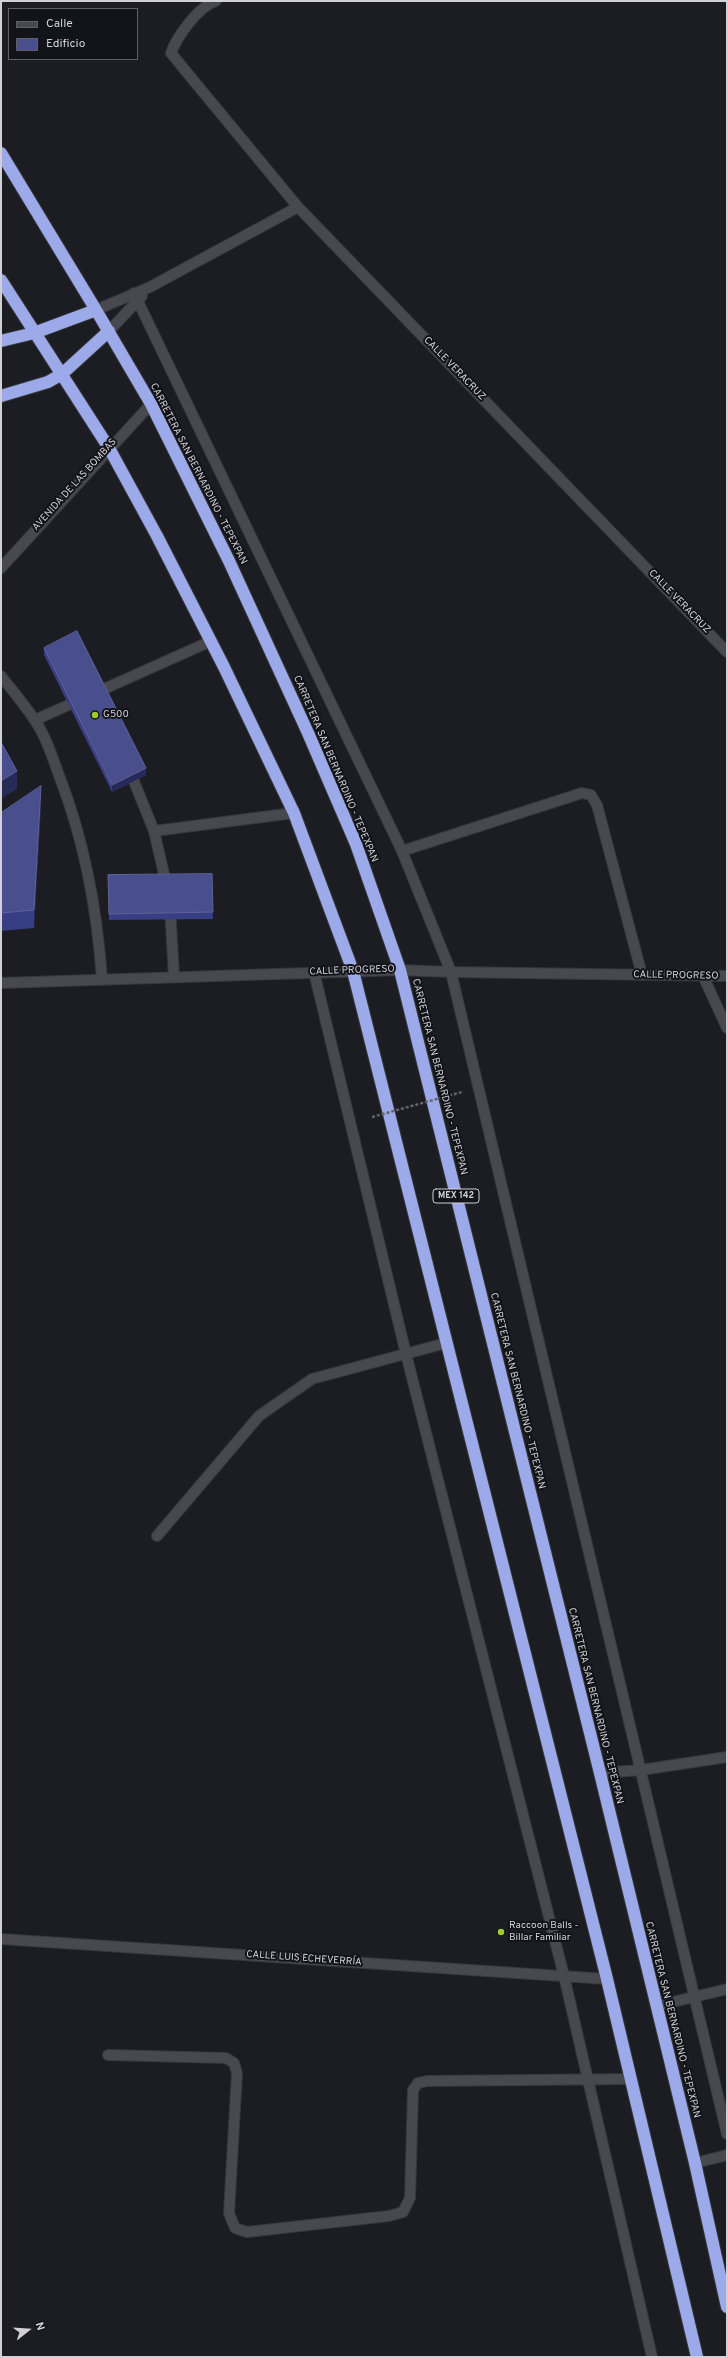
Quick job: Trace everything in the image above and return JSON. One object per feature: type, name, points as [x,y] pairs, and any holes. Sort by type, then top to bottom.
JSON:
[{"type":"highway","name":"CARRETERA SAN BERNARDINO - TEPEXPAN","points":[[1,153],[151,404],[229,561],[308,733],[356,844],[400,970],[600,1773],[695,2163],[727,2307]]},
{"type":"highway","points":[[1,280],[109,448],[211,642],[294,813],[353,971],[607,1979],[696,2357]]},
{"type":"highway","points":[[1,341],[34,333],[96,310]]},
{"type":"highway","points":[[1,396],[48,382],[62,374],[109,332]]},
{"type":"street","name":"CALLE VERACRUZ","points":[[210,2],[176,38],[171,53],[298,207],[727,652]]},
{"type":"street","points":[[109,332],[136,297],[150,287],[298,207]]},
{"type":"street","points":[[96,310],[136,297]]},
{"type":"street","points":[[136,297],[402,851],[451,972],[727,2134]]},
{"type":"street","name":"AVENIDA DE LAS BOMBAS","points":[[1,568],[109,448],[151,404]]},
{"type":"street","points":[[35,720],[88,700],[211,642]]},
{"type":"street","points":[[1,676],[35,720],[54,761],[84,847],[98,928],[102,979]]},
{"type":"street","points":[[124,759],[137,784],[154,831],[166,879],[173,928],[174,977]]},
{"type":"street","points":[[402,851],[582,794],[591,796],[597,805],[642,975]]},
{"type":"street","points":[[154,831],[294,813]]},
{"type":"street","name":"CALLE PROGRESO","points":[[1,983],[400,970],[727,976]]},
{"type":"street","points":[[314,972],[406,1354],[564,1976],[652,2357]]},
{"type":"street","points":[[703,976],[727,1028]]},
{"type":"street","points":[[157,1536],[259,1416],[312,1379],[446,1344]]},
{"type":"street","points":[[600,1773],[641,1770],[727,1758]]},
{"type":"street","name":"CALLE LUIS ECHEVERRÍA","points":[[1,1939],[607,1979]]},
{"type":"street","points":[[656,2006],[727,1989]]},
{"type":"street","points":[[108,2054],[226,2058],[234,2062],[237,2073],[230,2214],[234,2228],[247,2232],[389,2216],[403,2212],[410,2198],[413,2090],[418,2083],[428,2081],[631,2079]]},
{"type":"street","points":[[695,2163],[727,2155]]},
{"type":"path","points":[[372,1117],[462,1092]]},
{"type":"building","name":"G500","points":[[77,631],[146,768],[112,785],[44,648]]},
{"type":"building","points":[[1,742],[17,771],[1,781]]},
{"type":"building","points":[[41,786],[34,910],[1,913],[1,813]]},
{"type":"building","points":[[212,874],[213,912],[109,914],[108,875]]},
{"type":"place","name":"G500","points":[[95,715]]},
{"type":"place","name":"Raccoon Balls - Billar Familiar","points":[[501,1932]]}]
